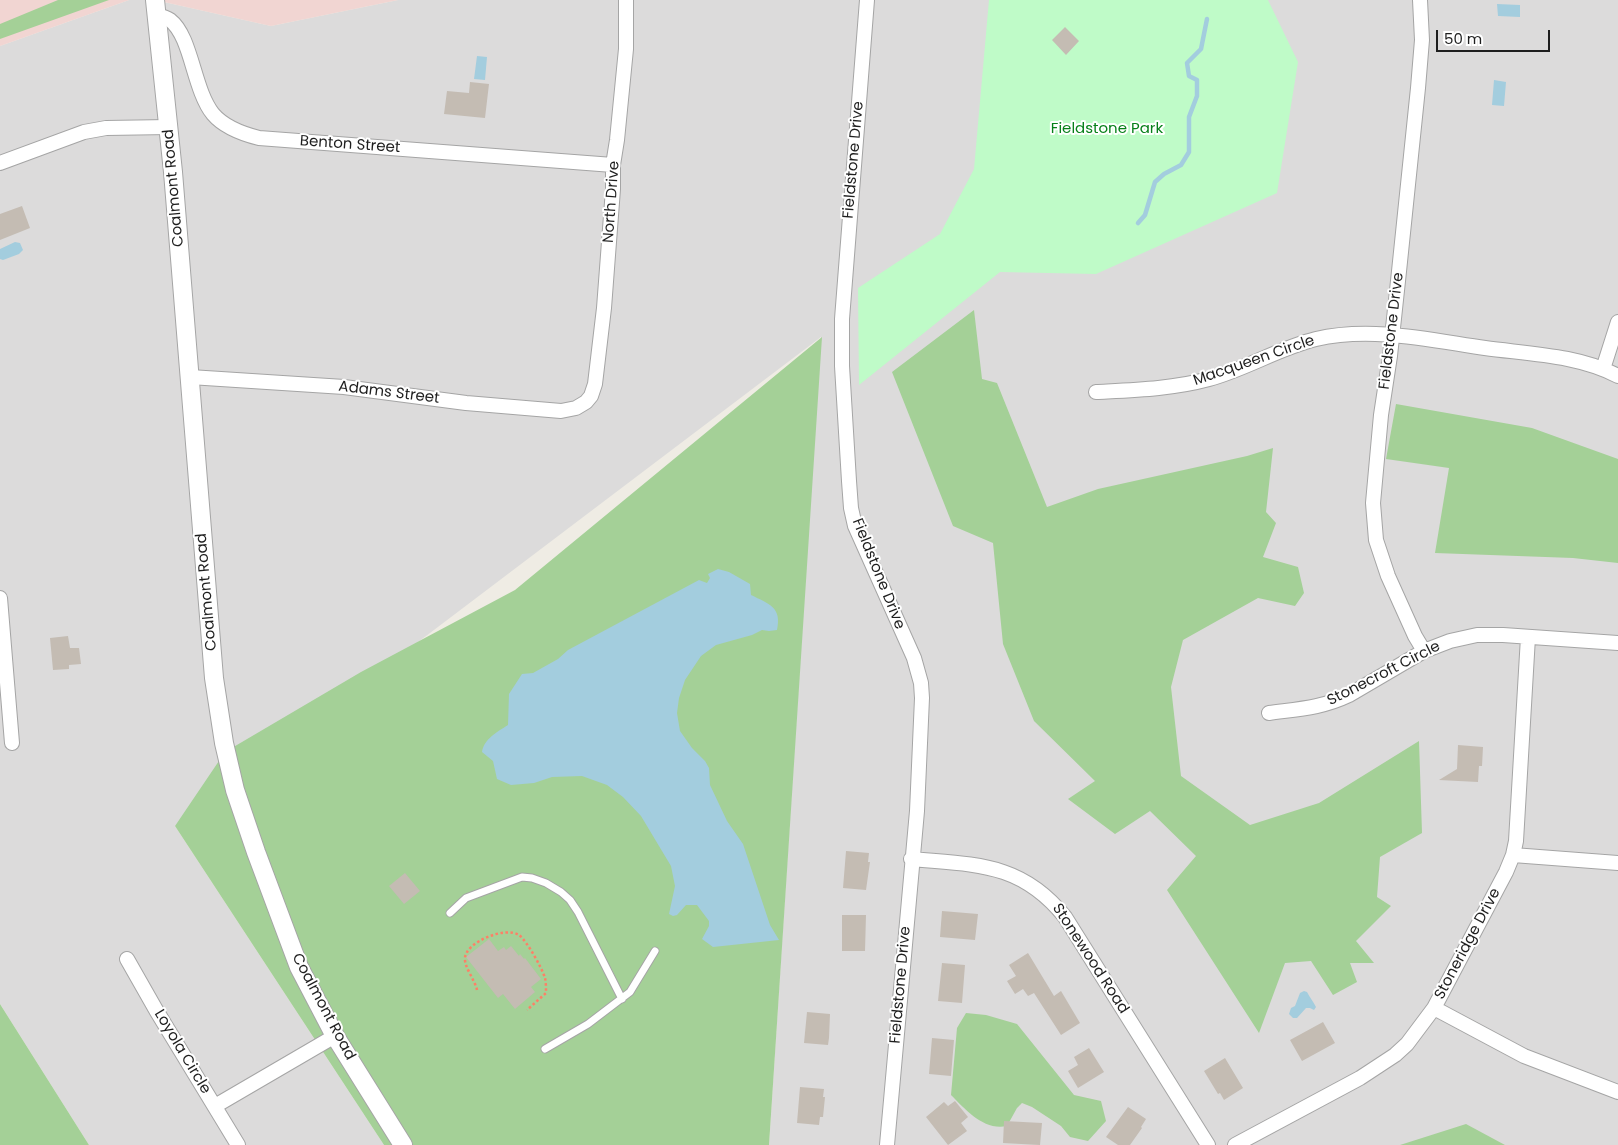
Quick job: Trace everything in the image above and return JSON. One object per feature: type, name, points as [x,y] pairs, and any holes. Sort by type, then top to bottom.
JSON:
[{"type":"street","name":"North Drive","points":[[586,402],[591,396],[595,384],[604,308],[613,166],[626,49],[626,0]]},
{"type":"street","name":"Fieldstone Drive","points":[[866,0],[842,319],[842,366],[851,508],[855,526],[914,658],[921,684],[922,720],[917,811],[911,859],[887,1145]]},
{"type":"street","name":"Fieldstone Drive","points":[[1420,0],[1422,40],[1419,78],[1392,335],[1373,482],[1376,540],[1388,576],[1415,636],[1424,651]]},
{"type":"street","name":"Benton Street","points":[[156,7],[178,30],[186,47],[200,94],[214,115],[243,134],[260,138],[613,166]]},
{"type":"street","name":"Coalmont Road","points":[[156,7],[169,127],[214,678],[224,743],[235,790],[299,967],[335,1036],[403,1145]]},
{"type":"street","points":[[0,163],[84,132],[106,128],[169,127]]},
{"type":"street","points":[[1603,369],[1618,322]]},
{"type":"street","name":"Macqueen Circle","points":[[1096,392],[1154,389],[1192,384],[1248,365],[1276,352],[1317,339],[1357,334],[1392,335],[1552,357],[1603,369],[1618,376]]},
{"type":"street","name":"Adams Street","points":[[190,377],[344,387],[561,411],[576,408],[586,402]]},
{"type":"street","points":[[0,598],[12,743]]},
{"type":"street","name":"Stonecroft Circle","points":[[1269,713],[1324,706],[1349,695],[1424,651],[1450,641],[1477,635],[1618,643]]},
{"type":"street","name":"Stoneridge Drive","points":[[1235,1145],[1381,1065],[1408,1044],[1434,1008],[1513,855],[1516,841],[1528,637]]},
{"type":"street","points":[[1513,855],[1618,862]]},
{"type":"street","name":"Stonewood Road","points":[[911,859],[994,869],[1022,879],[1052,901],[1075,933],[1208,1145]]},
{"type":"street","name":"Loyola Circle","points":[[127,959],[238,1145]]},
{"type":"street","points":[[1434,1008],[1524,1056],[1618,1092]]},
{"type":"street","points":[[215,1106],[335,1036]]},
{"type":"lane","points":[[450,913],[466,898],[522,877],[546,883],[570,900],[578,912],[622,999]]},
{"type":"lane","points":[[545,1049],[588,1024],[630,992],[655,951]]},
{"type":"path","points":[[477,990],[476,984],[465,963],[467,953],[475,943],[489,936],[508,932],[518,935],[527,945],[542,970],[545,979],[546,993],[527,1010]]},
{"type":"shaded area","points":[[0,0],[129,0],[0,46]]},
{"type":"shaded area","points":[[129,0],[155,0],[271,26],[398,0],[1618,0],[1618,1145],[769,1145],[821,337],[175,826],[384,1145],[89,1145],[0,1004],[0,46]]},
{"type":"shaded area","points":[[155,0],[398,0],[271,26]]},
{"type":"green space","points":[[58,0],[109,0],[0,39],[0,24]]},
{"type":"green space","name":"Fieldstone Park","points":[[989,0],[1268,0],[1298,62],[1277,193],[1096,274],[1000,272],[859,385],[858,288],[940,234],[974,169]]},
{"type":"green space","points":[[974,310],[982,379],[997,383],[1047,507],[1098,489],[1247,456],[1273,448],[1266,512],[1276,523],[1263,557],[1298,567],[1304,593],[1295,606],[1258,598],[1183,640],[1171,687],[1181,776],[1250,825],[1319,803],[1419,741],[1422,833],[1380,857],[1377,897],[1391,906],[1356,941],[1374,963],[1350,963],[1357,982],[1333,995],[1311,961],[1285,963],[1259,1033],[1167,890],[1196,856],[1150,811],[1115,834],[1068,799],[1095,781],[1034,721],[1003,644],[993,543],[953,526],[892,372]]},
{"type":"green space","points":[[822,337],[769,1145],[384,1145],[175,826],[225,752],[361,672],[515,590]]},
{"type":"green space","points":[[1396,404],[1532,428],[1618,459],[1618,563],[1573,558],[1435,553],[1449,468],[1386,459]]},
{"type":"green space","points":[[0,1004],[89,1145],[0,1145]]},
{"type":"green space","points":[[966,1013],[986,1015],[1017,1024],[1074,1095],[1101,1101],[1106,1121],[1088,1141],[1070,1137],[1061,1126],[1032,1107],[1022,1103],[1007,1126],[991,1125],[976,1118],[951,1095],[957,1028]]},
{"type":"green space","points":[[1466,1124],[1505,1145],[1400,1145]]},
{"type":"water","points":[[1497,4],[1520,5],[1520,17],[1498,16]]},
{"type":"water","points":[[477,56],[487,57],[485,80],[474,79]]},
{"type":"water","points":[[1494,80],[1506,82],[1504,106],[1492,105]]},
{"type":"water","points":[[15,242],[20,243],[23,250],[19,254],[3,260],[0,259],[0,249]]},
{"type":"water","points":[[718,569],[729,572],[750,584],[751,595],[773,607],[778,616],[777,630],[762,630],[752,635],[716,645],[701,656],[685,680],[679,698],[677,713],[680,731],[709,768],[710,785],[727,821],[743,844],[770,925],[779,940],[713,947],[702,939],[709,926],[709,921],[697,905],[686,905],[677,915],[669,914],[675,886],[671,866],[641,816],[623,797],[607,785],[582,776],[552,777],[534,783],[511,785],[497,779],[493,761],[482,752],[485,743],[495,733],[508,725],[509,694],[522,674],[533,673],[558,659],[568,650],[699,580],[707,583],[710,578],[708,574]]},
{"type":"water","points":[[1307,992],[1316,1007],[1314,1010],[1306,1008],[1297,1018],[1293,1018],[1289,1014],[1291,1008],[1295,1006],[1300,993]]},
{"type":"building","points":[[1065,27],[1079,41],[1066,55],[1052,40]]},
{"type":"building","points":[[470,82],[489,84],[485,118],[444,114],[447,91],[469,93]]},
{"type":"building","points":[[22,206],[30,228],[0,240],[0,214]]},
{"type":"building","points":[[68,636],[70,648],[79,648],[81,664],[69,665],[69,669],[53,670],[50,638]]},
{"type":"building","points":[[1458,745],[1483,747],[1482,766],[1479,766],[1478,782],[1439,780],[1457,769]]},
{"type":"building","points":[[846,851],[869,853],[868,862],[870,862],[866,890],[843,888]]},
{"type":"building","points":[[405,873],[420,891],[404,904],[389,886]]},
{"type":"building","points":[[942,911],[978,914],[975,940],[940,937]]},
{"type":"building","points":[[842,915],[866,915],[865,951],[842,951]]},
{"type":"building","points":[[489,939],[498,951],[504,947],[506,950],[511,946],[519,956],[520,954],[525,958],[541,979],[531,987],[535,992],[515,1009],[503,994],[498,998],[466,957]]},
{"type":"building","points":[[1028,953],[1054,996],[1061,991],[1080,1023],[1061,1035],[1034,993],[1028,996],[1023,989],[1015,994],[1007,981],[1016,976],[1009,965]]},
{"type":"building","points":[[942,963],[965,965],[962,1003],[938,1001]]},
{"type":"building","points":[[807,1012],[830,1014],[828,1045],[804,1043]]},
{"type":"building","points":[[1323,1022],[1335,1043],[1302,1061],[1290,1040]]},
{"type":"building","points":[[932,1038],[954,1040],[951,1076],[929,1074]]},
{"type":"building","points":[[1089,1048],[1104,1072],[1078,1088],[1068,1071],[1078,1065],[1074,1057]]},
{"type":"building","points":[[1225,1058],[1243,1088],[1224,1100],[1220,1093],[1218,1094],[1204,1071]]},
{"type":"building","points":[[800,1087],[824,1089],[823,1117],[820,1117],[819,1125],[797,1123]]},
{"type":"building","points":[[955,1101],[968,1117],[961,1123],[967,1131],[948,1145],[926,1117],[944,1102],[948,1106]]},
{"type":"building","points":[[1128,1107],[1146,1119],[1130,1145],[1118,1145],[1106,1137]]},
{"type":"building","points":[[1004,1121],[1042,1123],[1040,1145],[1003,1143]]},
{"type":"waterway","points":[[1138,223],[1145,215],[1155,182],[1164,174],[1181,165],[1189,152],[1189,117],[1197,96],[1197,80],[1189,76],[1187,63],[1201,49],[1207,19]]}]
